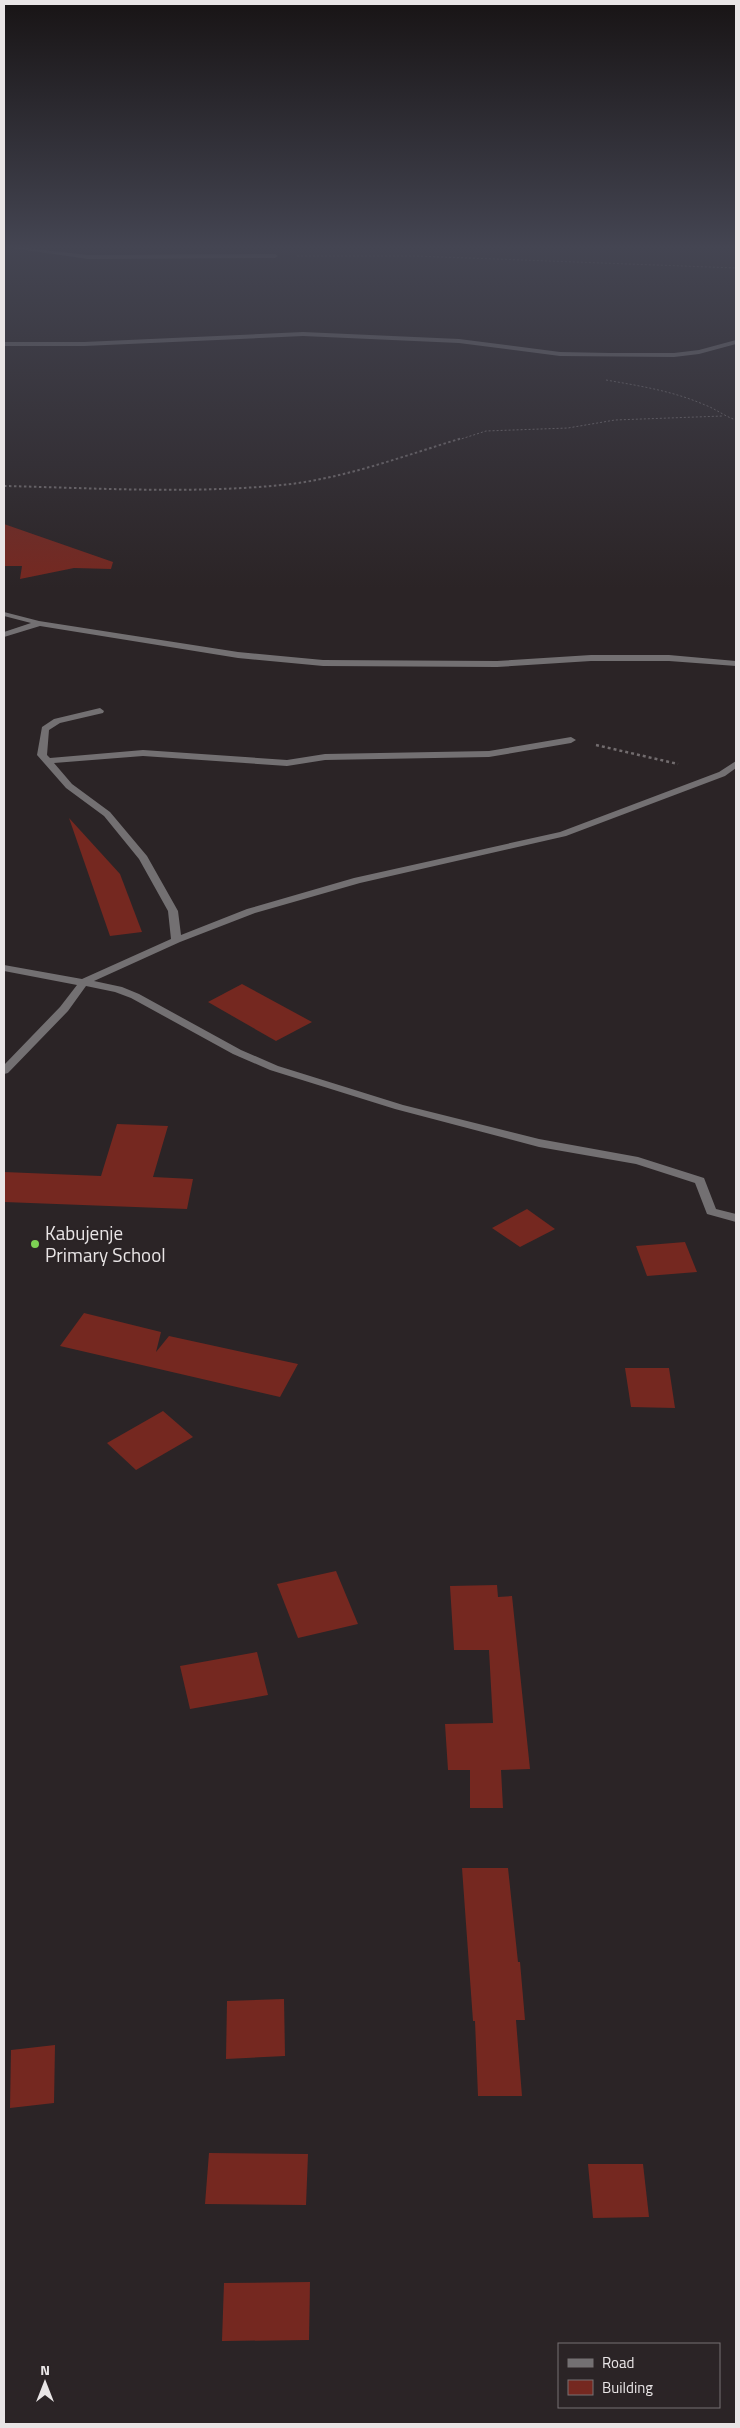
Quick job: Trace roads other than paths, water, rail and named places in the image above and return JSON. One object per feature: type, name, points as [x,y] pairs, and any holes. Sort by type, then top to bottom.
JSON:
[{"type":"street","points":[[4,614],[39,623],[238,655],[323,662],[497,664],[591,658],[669,658],[736,664]]},
{"type":"street","points":[[4,634],[39,623]]},
{"type":"street","points":[[100,711],[57,721],[46,729],[42,755],[69,786],[107,814],[143,858],[173,911],[176,940]]},
{"type":"street","points":[[47,761],[143,753],[286,763],[325,757],[489,754],[571,740]]},
{"type":"street","points":[[4,1071],[64,1009],[84,982],[176,940],[251,911],[358,880],[563,834],[722,774],[736,764]]},
{"type":"street","points":[[4,968],[118,989],[135,996],[237,1052],[274,1068],[331,1087],[399,1107],[539,1143],[638,1161],[700,1181],[711,1211],[736,1218]]},
{"type":"place","name":"Kabujenje Primary School","points":[[35,1244]]}]
